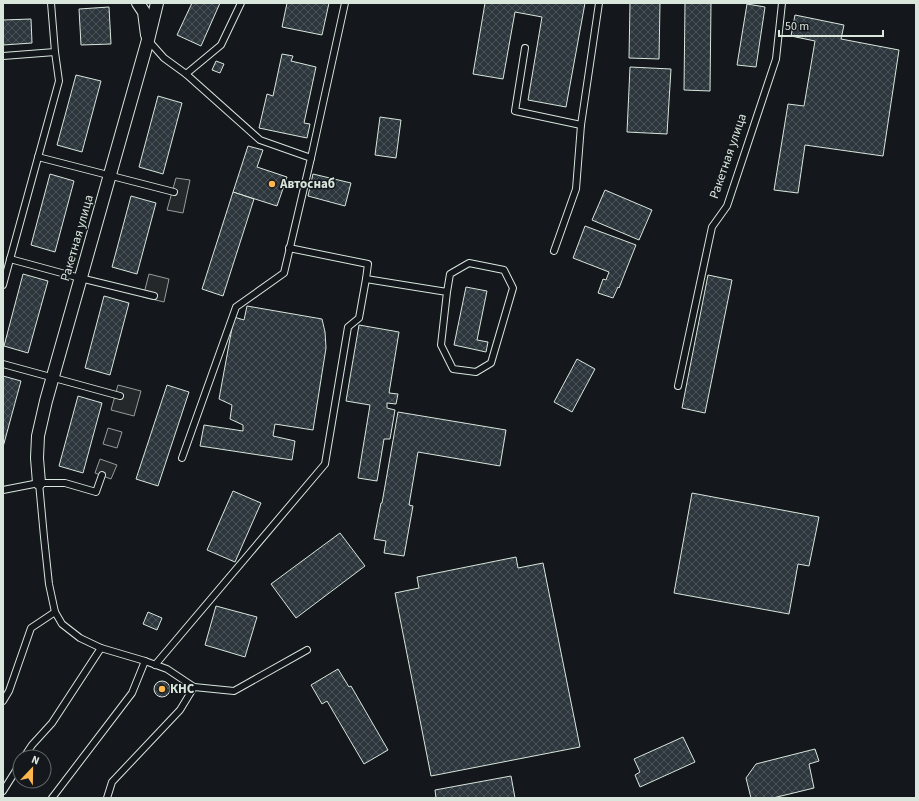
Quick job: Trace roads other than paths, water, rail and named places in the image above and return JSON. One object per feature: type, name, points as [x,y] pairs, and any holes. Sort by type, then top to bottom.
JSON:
[{"type":"street","points":[[138,3],[144,12],[148,40]]},
{"type":"street","name":"Ракетная улица","points":[[39,483],[37,458],[38,436],[46,401],[148,40],[157,3]]},
{"type":"lane","points":[[3,285],[60,81],[55,52],[52,3]]},
{"type":"lane","points":[[186,74],[221,45],[241,3]]},
{"type":"lane","points":[[182,458],[236,307],[284,274],[346,3]]},
{"type":"lane","points":[[554,251],[576,189],[581,125],[599,3]]},
{"type":"lane","name":"Ракетная улица","points":[[678,386],[712,227],[727,206],[776,59],[782,3]]},
{"type":"lane","points":[[148,40],[164,58],[186,74],[260,140],[310,158]]},
{"type":"lane","points":[[525,48],[515,111],[581,125]]},
{"type":"lane","points":[[3,56],[55,52]]},
{"type":"lane","points":[[38,157],[174,192]]},
{"type":"lane","points":[[155,665],[324,464],[348,327],[359,318],[368,264],[289,248]]},
{"type":"lane","points":[[10,258],[80,278],[154,296]]},
{"type":"lane","points":[[469,263],[504,270],[514,288],[491,363],[476,372],[453,369],[440,345],[447,292],[450,274],[469,263]]},
{"type":"lane","points":[[366,279],[447,292]]},
{"type":"lane","points":[[3,364],[120,396]]},
{"type":"lane","points":[[3,490],[39,483],[65,484],[96,492],[102,475]]},
{"type":"lane","points":[[39,483],[47,568],[55,612],[62,624],[80,638],[101,648],[167,669],[194,687],[234,690],[307,650]]},
{"type":"lane","points":[[3,701],[9,691],[31,628],[55,612]]},
{"type":"lane","points":[[29,749],[52,723],[101,648]]},
{"type":"lane","points":[[52,798],[132,693],[144,661]]},
{"type":"lane","points":[[107,798],[112,782],[180,710],[194,687]]},
{"type":"lane","points":[[3,790],[12,776]]},
{"type":"place","name":"Автоснаб","points":[[272,184]]},
{"type":"place","name":"КНС","points":[[162,689]]}]
